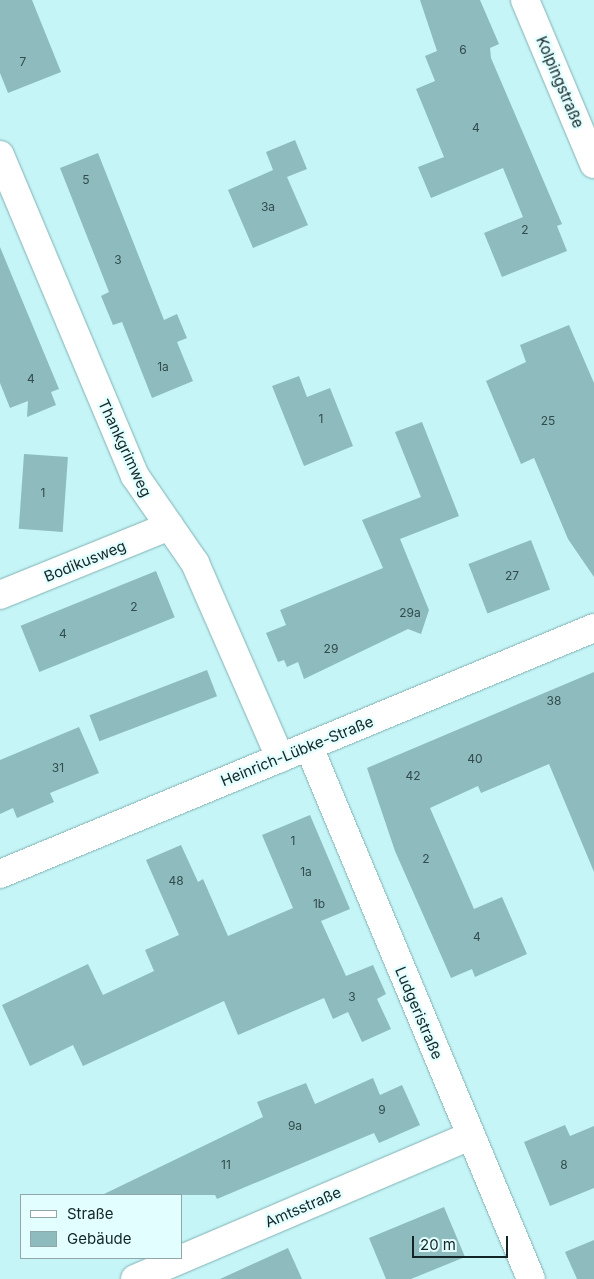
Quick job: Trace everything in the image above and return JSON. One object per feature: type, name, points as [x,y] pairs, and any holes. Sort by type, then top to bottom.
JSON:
[{"type":"street","name":"Kolpingstraße","points":[[525,0],[594,164]]},
{"type":"street","name":"Thankgrimweg","points":[[0,155],[135,476],[195,563],[280,758]]},
{"type":"street","name":"Bodikusweg","points":[[0,595],[170,526]]},
{"type":"street","name":"Heinrich-Lübke-Straße","points":[[0,874],[594,628]]},
{"type":"street","name":"Ludgeristraße","points":[[309,747],[530,1279]]},
{"type":"street","name":"Amtsstraße","points":[[182,1259],[470,1136]]},
{"type":"street","name":"Amtsstraße","points":[[135,1279],[182,1259]]},
{"type":"building","points":[[0,0],[32,0],[61,72],[8,93],[0,73]]},
{"type":"building","points":[[420,0],[480,0],[499,44],[490,48],[491,58],[562,224],[557,226],[567,251],[502,277],[484,233],[523,217],[503,168],[431,198],[418,167],[444,157],[416,89],[435,81],[425,56],[437,51]]},
{"type":"building","points":[[295,140],[307,169],[287,177],[308,225],[253,248],[228,190],[273,170],[266,152]]},
{"type":"building","points":[[98,153],[164,320],[177,314],[187,338],[177,342],[193,381],[152,398],[122,322],[113,325],[101,296],[109,292],[60,168]]},
{"type":"building","points":[[0,247],[59,389],[51,392],[56,405],[27,417],[28,401],[10,408],[0,383]]},
{"type":"building","points":[[569,325],[594,383],[594,577],[568,539],[534,458],[521,464],[486,381],[526,362],[520,345]]},
{"type":"building","points":[[299,376],[307,397],[330,388],[353,446],[304,466],[272,386]]},
{"type":"building","points":[[422,422],[459,516],[400,539],[429,610],[421,634],[408,629],[304,679],[298,662],[287,667],[284,660],[278,662],[266,633],[286,625],[280,610],[383,568],[362,520],[421,497],[395,432]]},
{"type":"building","points":[[24,454],[68,457],[63,532],[19,529]]},
{"type":"building","points":[[531,540],[550,589],[487,613],[468,564]]},
{"type":"building","points":[[156,571],[175,617],[39,672],[21,626]]},
{"type":"building","points":[[207,670],[217,696],[99,741],[89,715]]},
{"type":"building","points":[[594,672],[594,872],[549,764],[481,793],[478,786],[430,808],[474,909],[502,897],[527,954],[475,977],[472,969],[451,978],[395,851],[367,768]]},
{"type":"building","points":[[79,727],[99,773],[50,793],[54,802],[17,818],[13,808],[0,814],[0,760]]},
{"type":"building","points":[[310,815],[350,909],[321,921],[346,976],[373,965],[386,994],[377,999],[391,1029],[362,1042],[348,1012],[333,1019],[324,998],[238,1035],[224,1001],[83,1066],[73,1045],[30,1066],[2,1005],[88,964],[103,995],[154,971],[145,950],[179,935],[146,860],[181,845],[198,882],[203,879],[228,936],[293,908],[262,835]]},
{"type":"building","points":[[373,1078],[380,1095],[402,1085],[420,1125],[379,1143],[374,1133],[217,1199],[215,1195],[104,1194],[263,1117],[257,1102],[306,1083],[315,1104]]},
{"type":"building","points":[[565,1125],[570,1136],[594,1126],[594,1188],[550,1206],[524,1142]]},
{"type":"building","points":[[444,1207],[465,1257],[411,1279],[386,1279],[369,1238]]},
{"type":"building","points":[[594,1240],[594,1279],[577,1279],[565,1252]]},
{"type":"building","points":[[288,1248],[302,1279],[220,1279]]}]
